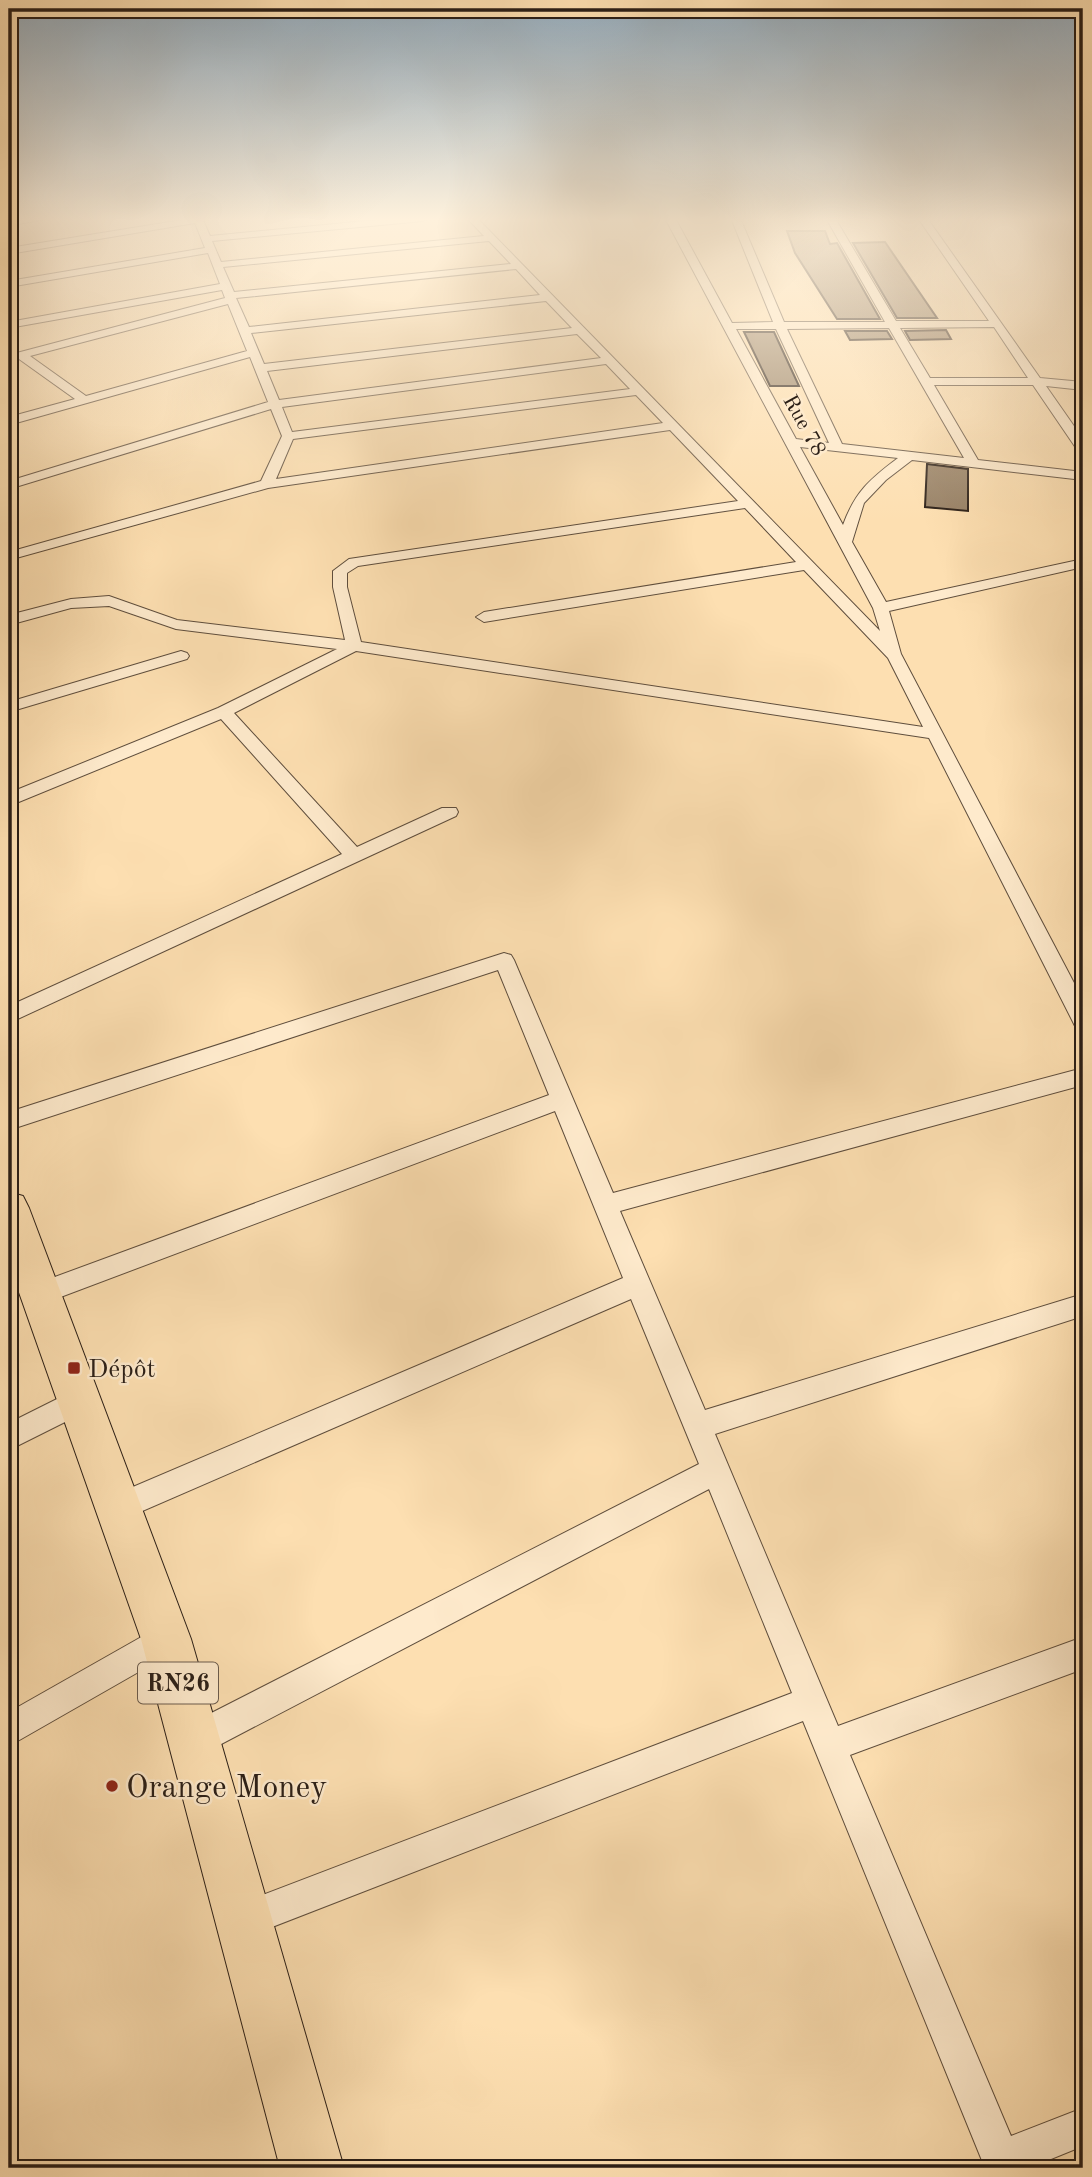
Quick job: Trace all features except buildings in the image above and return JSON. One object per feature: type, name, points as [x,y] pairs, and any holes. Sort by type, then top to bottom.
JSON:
[{"type":"main road","name":"RN26","points":[[9,1208],[166,1639],[313,2168]]},
{"type":"street","points":[[9,325],[47,320]]},
{"type":"street","points":[[15,356],[141,320]]},
{"type":"street","points":[[239,320],[288,436],[267,484]]},
{"type":"street","points":[[244,331],[349,320]]},
{"type":"street","points":[[570,320],[895,656],[1074,986],[1083,1020]]},
{"type":"street","name":"Rue 78","points":[[724,320],[881,608],[895,656]]},
{"type":"street","points":[[778,320],[837,447]]},
{"type":"street","points":[[891,320],[974,464]]},
{"type":"street","points":[[994,320],[1083,449]]},
{"type":"street","points":[[727,326],[997,324]]},
{"type":"street","points":[[260,368],[580,330]]},
{"type":"street","points":[[9,421],[253,353]]},
{"type":"street","points":[[15,356],[84,400]]},
{"type":"street","points":[[9,485],[275,404],[609,360]]},
{"type":"street","points":[[928,382],[1036,381],[1083,386]]},
{"type":"street","points":[[288,436],[639,391]]},
{"type":"street","points":[[9,556],[267,484],[672,426]]},
{"type":"street","points":[[791,442],[1083,477]]},
{"type":"street","points":[[845,542],[858,502],[881,477],[909,456]]},
{"type":"street","points":[[354,646],[340,587],[340,571],[354,562],[747,503]]},
{"type":"street","points":[[9,548],[25,552]]},
{"type":"street","points":[[881,608],[1083,563]]},
{"type":"street","points":[[484,617],[807,565]]},
{"type":"street","points":[[9,621],[72,603],[112,601],[151,618],[176,624],[354,646],[935,734]]},
{"type":"street","points":[[9,800],[224,712],[354,646]]},
{"type":"street","points":[[9,707],[181,656]]},
{"type":"street","points":[[224,712],[354,855]]},
{"type":"street","points":[[9,1015],[449,811]]},
{"type":"street","points":[[9,1121],[503,960],[1003,2164],[1083,2127]]},
{"type":"street","points":[[605,1205],[1083,1076]]},
{"type":"street","points":[[42,1293],[561,1100]]},
{"type":"street","points":[[117,1508],[638,1284]]},
{"type":"street","points":[[696,1426],[1083,1305]]},
{"type":"street","points":[[9,1437],[79,1401]]},
{"type":"street","points":[[194,1740],[715,1471]]},
{"type":"street","points":[[9,1730],[166,1639]]},
{"type":"street","points":[[829,1746],[1083,1653]]},
{"type":"street","points":[[244,1920],[811,1702]]},
{"type":"place","name":"Dépôt","points":[[74,1368]]},
{"type":"place","name":"Orange Money","points":[[112,1786]]}]
